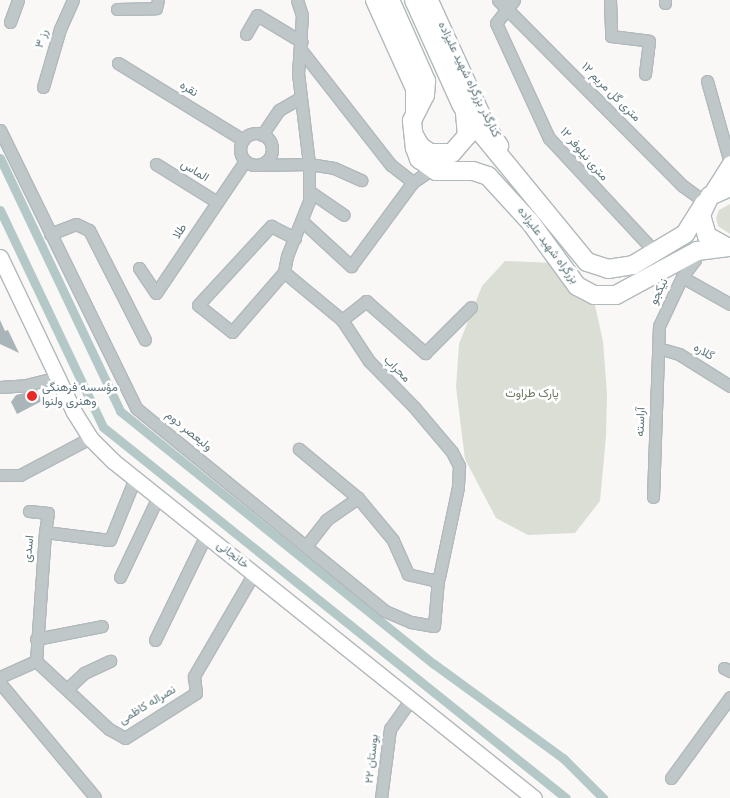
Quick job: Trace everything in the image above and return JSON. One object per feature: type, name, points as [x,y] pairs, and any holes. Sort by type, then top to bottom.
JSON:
[{"type":"highway","points":[[390,0],[426,81],[426,92],[412,128],[418,157],[432,169]]},
{"type":"highway","name":"بزرگراه شهید علیزاده","points":[[414,0],[461,104],[496,155],[544,208],[575,250],[591,264],[612,269],[631,266],[686,234],[706,201]]},
{"type":"highway","points":[[412,128],[419,144],[430,153],[441,155],[456,150],[464,142],[469,129],[461,104]]},
{"type":"highway","name":"بزرگراه شهید علیزاده","points":[[432,169],[476,171],[488,176],[532,223],[572,282],[594,295],[622,293],[693,252],[710,247],[729,247]]},
{"type":"highway","points":[[729,247],[713,242],[704,231],[701,215],[706,201],[718,190],[730,187]]},
{"type":"main road","points":[[374,0],[413,88],[412,128]]},
{"type":"main road","name":"کنارگذر بزرگراه شهید علیزاده","points":[[430,0],[490,130],[544,208]]},
{"type":"main road","points":[[706,201],[730,163]]},
{"type":"main road","name":"خانجانی","points":[[0,256],[57,376],[90,438],[158,497],[534,798]]},
{"type":"street","points":[[10,22],[18,0]]},
{"type":"street","name":"رز ۳","points":[[43,87],[60,29],[73,0]]},
{"type":"street","points":[[117,10],[156,8],[158,0]]},
{"type":"street","points":[[295,238],[271,226],[198,305],[232,332],[284,272],[302,221],[309,191],[309,164],[298,74],[302,15],[297,0]]},
{"type":"street","name":"۱۲ متری گل مریم","points":[[498,0],[510,4],[683,186],[706,201]]},
{"type":"street","points":[[610,0],[611,36],[648,41],[646,74]]},
{"type":"street","name":"۱۲ متری نیلوفر","points":[[510,4],[496,23],[549,138],[655,252]]},
{"type":"street","points":[[246,34],[257,15],[301,46],[391,165],[413,182]]},
{"type":"street","name":"نقره","points":[[118,62],[243,140]]},
{"type":"street","points":[[707,81],[730,163]]},
{"type":"street","points":[[262,134],[279,110],[300,98]]},
{"type":"street","name":"ولیعصر دوم","points":[[0,130],[136,408],[385,611],[412,622],[434,626],[438,578]]},
{"type":"street","points":[[251,134],[262,134],[269,140],[271,153],[265,162],[250,163],[240,148],[243,140],[251,134]]},
{"type":"street","points":[[250,163],[309,164],[334,168],[361,180]]},
{"type":"street","name":"طلا","points":[[139,268],[156,293],[217,202],[250,163]]},
{"type":"street","name":"الماس","points":[[156,164],[217,202]]},
{"type":"street","points":[[302,221],[351,266],[413,182],[432,169]]},
{"type":"street","points":[[309,191],[344,215]]},
{"type":"street","points":[[50,234],[76,224],[89,230],[145,340]]},
{"type":"street","name":"نیکجو","points":[[658,348],[659,326],[682,277],[695,260],[693,252]]},
{"type":"street","name":"محراب","points":[[284,272],[342,320],[368,361],[414,407],[452,452],[459,466],[458,487],[438,578]]},
{"type":"street","points":[[682,277],[730,304]]},
{"type":"street","points":[[342,320],[366,301],[425,353],[471,307]]},
{"type":"street","name":"گلاره","points":[[658,348],[679,354],[730,386]]},
{"type":"street","name":"آراسته","points":[[653,497],[658,348]]},
{"type":"street","points":[[0,387],[26,385],[57,376]]},
{"type":"street","points":[[0,475],[20,475],[90,438]]},
{"type":"street","points":[[299,449],[358,498],[393,540],[408,574],[433,580],[438,578]]},
{"type":"street","name":"اسدی","points":[[36,661],[45,532],[110,540],[135,478]]},
{"type":"street","points":[[120,577],[158,497]]},
{"type":"street","points":[[306,546],[326,520],[358,498]]},
{"type":"street","points":[[29,511],[48,514],[45,532]]},
{"type":"street","points":[[155,640],[206,535]]},
{"type":"street","name":"نصراله کاظمی","points":[[36,661],[109,729],[125,738],[196,693],[194,676],[254,573]]},
{"type":"street","points":[[36,640],[102,626]]},
{"type":"street","points":[[0,677],[36,661]]},
{"type":"street","points":[[68,689],[84,673],[110,661]]},
{"type":"street","points":[[0,683],[95,797]]},
{"type":"street","points":[[671,778],[730,697]]},
{"type":"street","name":"بوستان ۲۲","points":[[381,798],[390,729],[411,700]]},
{"type":"green space","points":[[730,204],[730,234],[718,226],[716,218],[719,210]]},
{"type":"green space","name":"پارک طراوت","points":[[505,261],[555,263],[592,292],[603,341],[607,394],[606,436],[600,501],[575,533],[528,535],[496,518],[465,459],[456,387],[459,344],[482,286]]},
{"type":"building","points":[[0,320],[5,331],[8,330],[19,353],[0,344]]},
{"type":"building","points":[[37,390],[42,401],[17,414],[11,402],[16,395]]},
{"type":"waterway","points":[[0,158],[120,411],[434,664],[563,758],[603,798]]},
{"type":"waterway","points":[[0,210],[103,427],[566,798]]},
{"type":"place","name":"مؤسسه فرهنگی وهنری ولنوا","points":[[32,396]]}]
